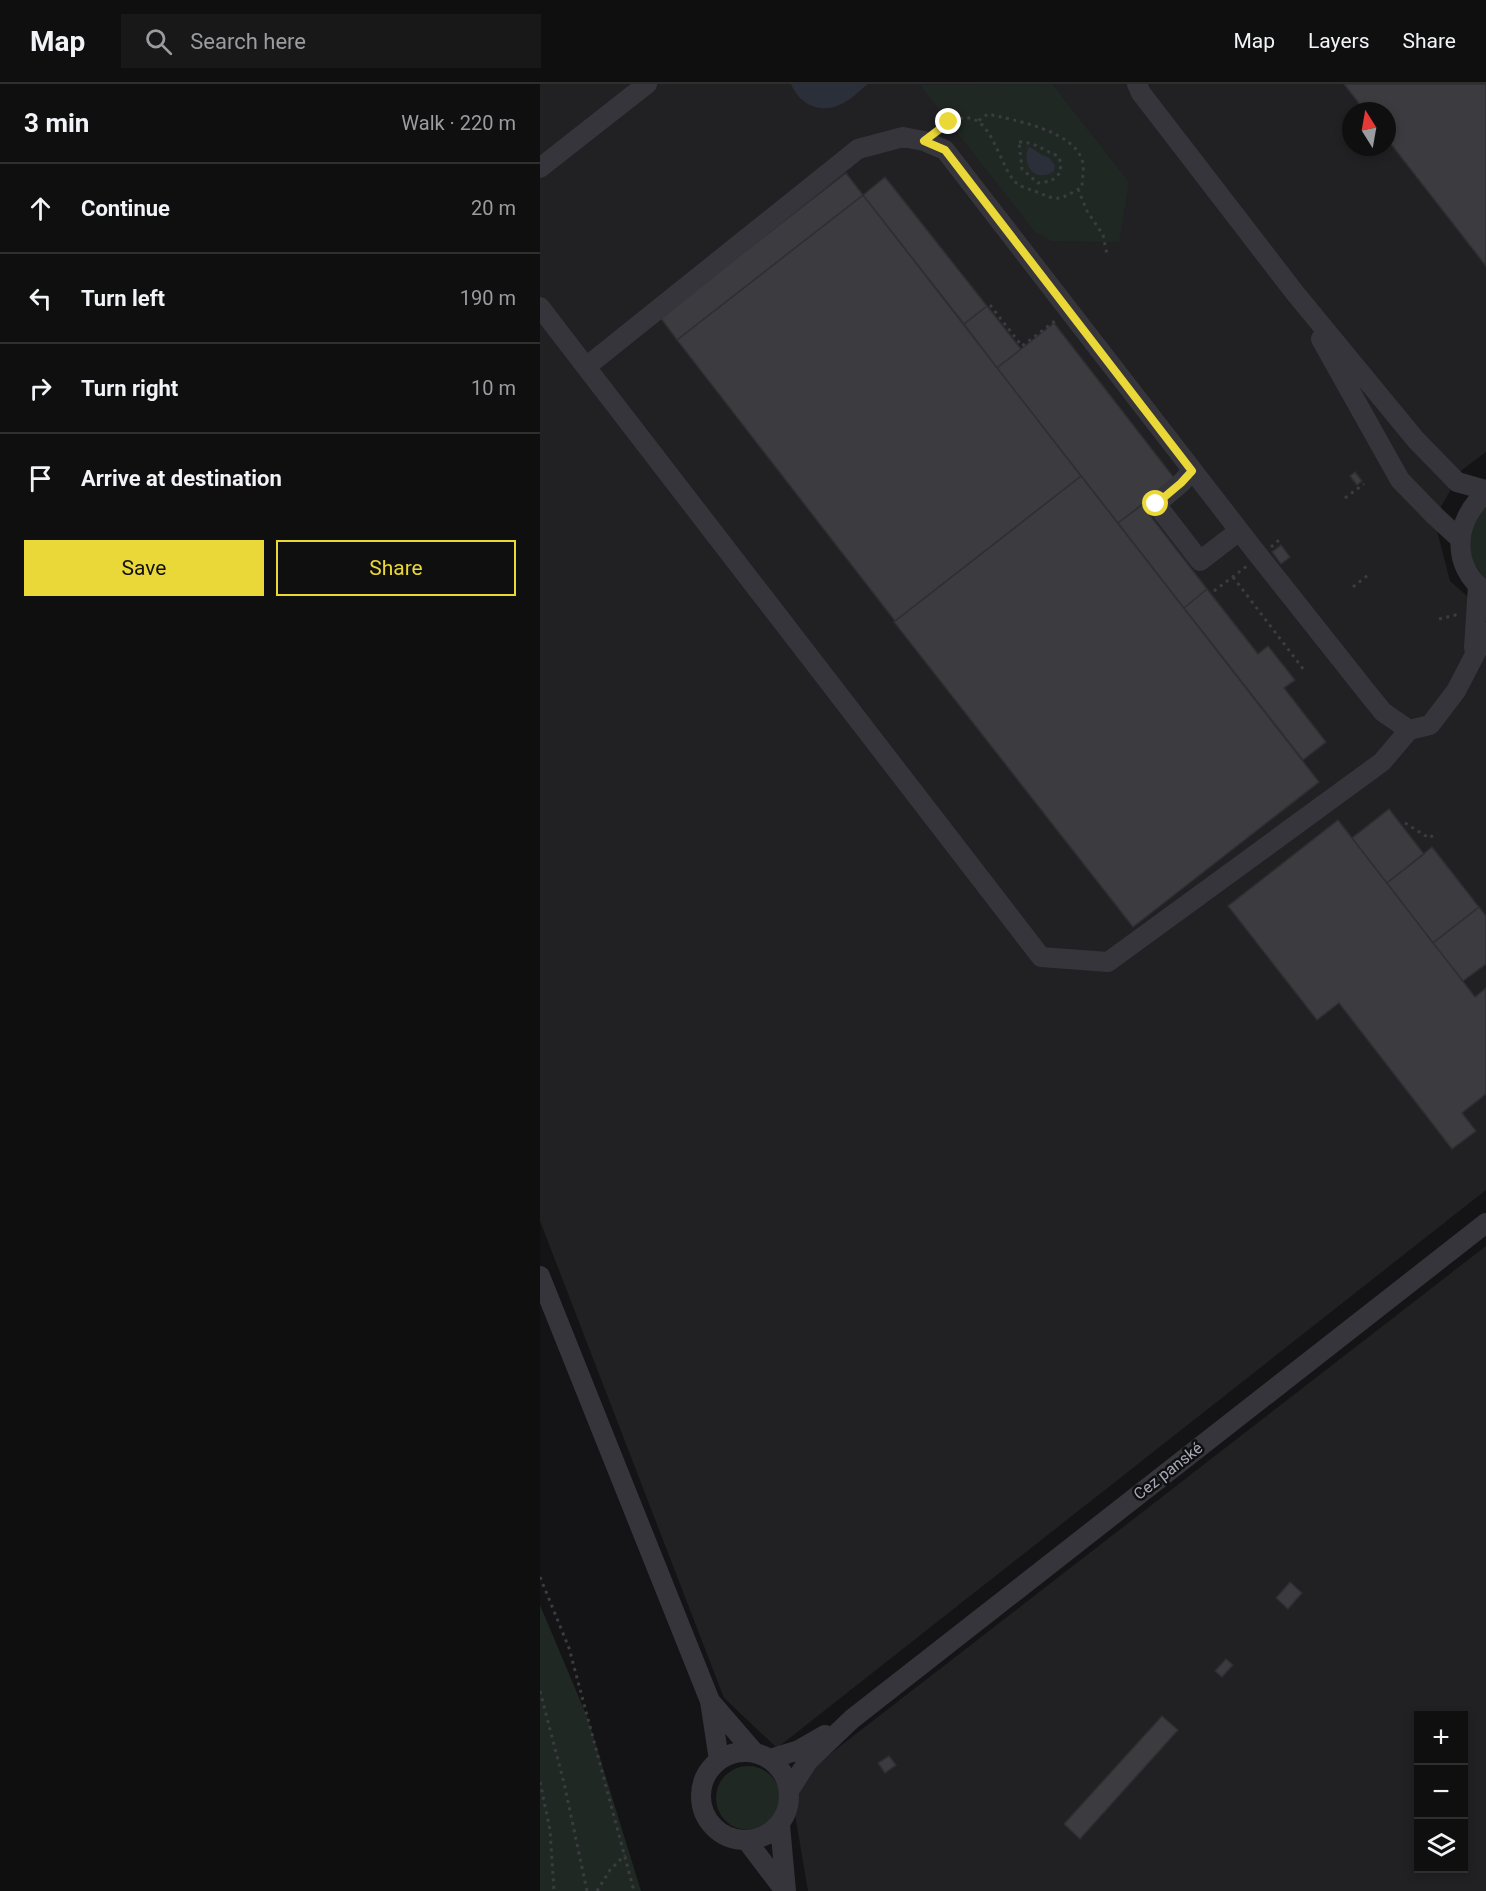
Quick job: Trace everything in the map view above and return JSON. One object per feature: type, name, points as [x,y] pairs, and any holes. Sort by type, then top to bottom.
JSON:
[{"type":"street","points":[[540,168],[647,84]]},
{"type":"street","points":[[1136,87],[1295,292],[1416,440],[1457,482],[1486,491],[1467,514],[1460,539],[1461,552],[1467,571],[1482,589],[1479,656]]},
{"type":"street","points":[[586,367],[858,149],[903,136],[924,141],[945,150],[1192,471],[1383,712],[1409,730]]},
{"type":"street","points":[[1295,292],[1400,480],[1460,539]]},
{"type":"street","points":[[540,307],[1041,957],[1108,962],[1382,762],[1409,730],[1430,724],[1456,691],[1479,656],[1486,633]]},
{"type":"street","points":[[1192,471],[1156,504],[1200,561],[1239,531]]},
{"type":"street","name":"Cez panské","points":[[790,1789],[808,1761],[852,1719],[1486,1223]]},
{"type":"street","points":[[540,1276],[710,1701],[719,1760]]},
{"type":"street","points":[[710,1701],[762,1755],[783,1771],[790,1789],[789,1808],[780,1825],[765,1836],[747,1841],[728,1838],[712,1827],[703,1811],[700,1792],[706,1774],[719,1760],[737,1752],[762,1755]]},
{"type":"street","name":"Cez panské","points":[[762,1755],[800,1750],[852,1719]]},
{"type":"street","points":[[780,1825],[785,1891]]},
{"type":"street","points":[[747,1841],[785,1891]]},
{"type":"path","points":[[924,141],[949,122],[965,117],[978,121],[994,140],[1016,183],[1053,200],[1065,197],[1082,187],[1083,162],[1073,147],[1044,128],[988,114],[978,121]]},
{"type":"path","points":[[1019,142],[1032,142],[1044,151],[1058,156],[1061,163],[1060,173],[1051,181],[1038,183],[1022,169],[1019,142]]},
{"type":"path","points":[[1035,191],[1038,183]]},
{"type":"path","points":[[1078,189],[1087,211],[1103,235],[1107,255]]},
{"type":"path","points":[[990,305],[1022,346],[1055,321],[1062,330]]},
{"type":"path","points":[[1345,498],[1364,484]]},
{"type":"path","points":[[1214,591],[1250,564]]},
{"type":"path","points":[[1353,587],[1368,575]]},
{"type":"path","points":[[1233,577],[1304,670]]},
{"type":"path","points":[[1439,619],[1469,612]]},
{"type":"path","points":[[1405,823],[1429,838],[1437,833]]},
{"type":"path","points":[[540,1577],[569,1647],[634,1891]]},
{"type":"path","points":[[540,1691],[564,1784],[587,1891]]},
{"type":"path","points":[[540,1782],[550,1830],[554,1891]]},
{"type":"path","points":[[597,1891],[610,1870],[625,1856]]},
{"type":"shaded area","points":[[540,84],[1486,84],[1486,452],[1462,470],[1434,519],[1450,581],[1486,613],[1486,1190],[777,1748],[724,1698],[540,1221]]},
{"type":"shaded area","points":[[791,84],[868,84],[841,104],[822,108],[804,101],[794,91]]},
{"type":"shaded area","points":[[1052,84],[1129,182],[1119,242],[1052,241],[1035,232],[920,85]]},
{"type":"shaded area","points":[[1029,147],[1048,157],[1055,165],[1054,171],[1047,175],[1039,175],[1031,170],[1026,156]]},
{"type":"shaded area","points":[[1486,505],[1486,581],[1472,561],[1469,548],[1474,521]]},
{"type":"shaded area","points":[[1486,1246],[1486,1891],[808,1891],[790,1785]]},
{"type":"shaded area","points":[[540,1605],[588,1719],[641,1891],[540,1891]]},
{"type":"shaded area","points":[[742,1766],[754,1766],[771,1775],[778,1786],[780,1798],[778,1810],[771,1821],[754,1830],[742,1830],[730,1825],[721,1816],[716,1804],[716,1792],[721,1780],[730,1771]]},
{"type":"building","points":[[1344,84],[1486,84],[1486,266],[1396,151],[1396,102],[1358,102]]},
{"type":"building","points":[[846,173],[863,195],[677,340],[660,317]]},
{"type":"building","points":[[885,177],[987,306],[964,324],[863,195]]},
{"type":"building","points":[[863,195],[1081,476],[895,621],[677,340]]},
{"type":"building","points":[[987,306],[1021,349],[997,368],[964,324]]},
{"type":"building","points":[[1054,323],[1175,479],[1118,523],[997,368]]},
{"type":"building","points":[[1355,472],[1362,481],[1357,485],[1350,476]]},
{"type":"building","points":[[1081,476],[1319,782],[1133,927],[894,622]]},
{"type":"building","points":[[1142,505],[1207,589],[1184,608],[1118,523]]},
{"type":"building","points":[[1281,545],[1290,557],[1281,564],[1272,552]]},
{"type":"building","points":[[1207,589],[1258,654],[1268,646],[1295,680],[1284,688],[1326,742],[1303,760],[1184,608]]},
{"type":"building","points":[[1389,809],[1424,854],[1387,883],[1352,838]]},
{"type":"building","points":[[1338,820],[1475,997],[1486,988],[1486,1094],[1462,1113],[1476,1131],[1452,1149],[1339,1003],[1317,1020],[1228,906]]},
{"type":"building","points":[[1432,847],[1479,907],[1433,943],[1387,883]]},
{"type":"building","points":[[1479,907],[1486,916],[1486,964],[1463,981],[1433,943]]},
{"type":"building","points":[[1290,1582],[1302,1593],[1288,1609],[1276,1598]]},
{"type":"building","points":[[1226,1659],[1233,1665],[1222,1677],[1215,1671]]},
{"type":"building","points":[[1162,1716],[1178,1730],[1080,1839],[1064,1824]]},
{"type":"building","points":[[889,1756],[896,1765],[885,1773],[878,1763]]},
{"type":"route","points":[[949,122],[924,141],[945,150],[1192,471],[1156,504]]}]
